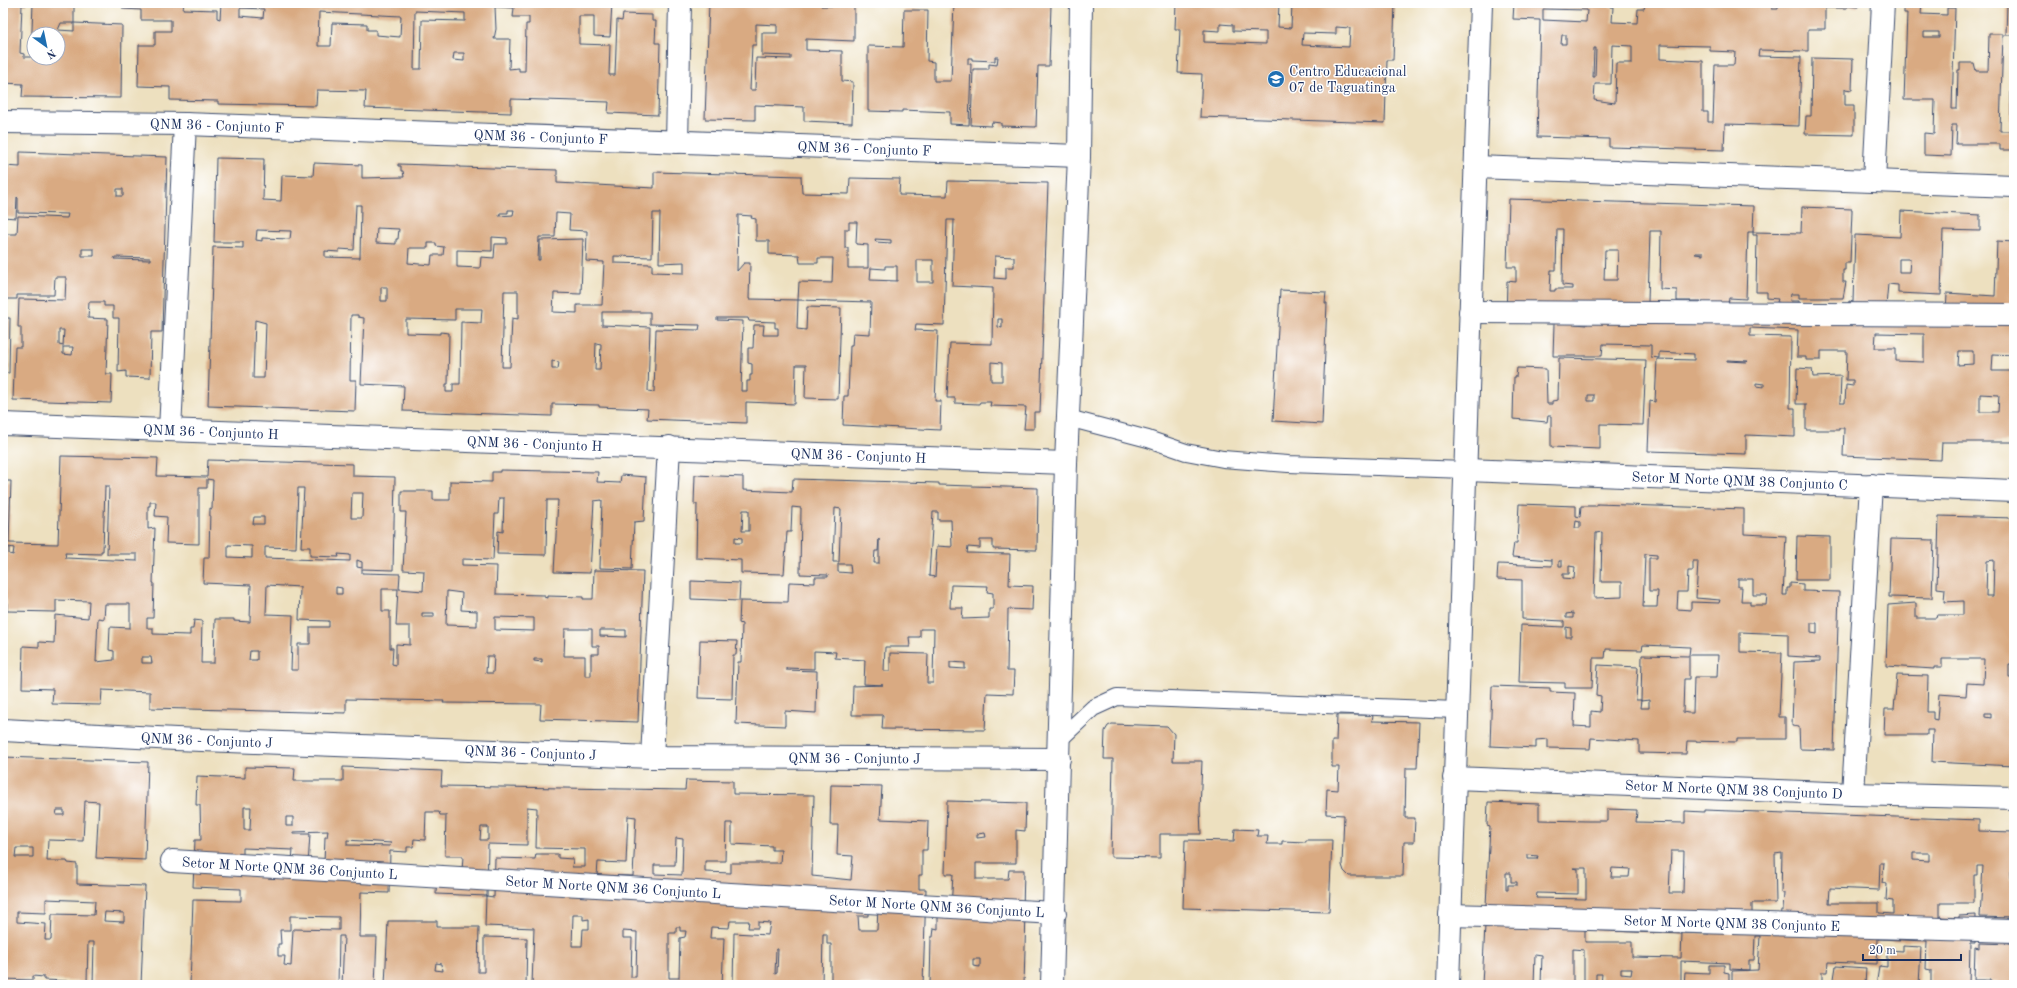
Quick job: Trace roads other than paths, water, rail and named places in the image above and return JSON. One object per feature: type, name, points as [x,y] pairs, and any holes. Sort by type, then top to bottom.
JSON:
[{"type":"street","points":[[677,142],[680,3]]},
{"type":"street","points":[[1052,985],[1066,463],[1079,156],[1081,3]]},
{"type":"street","points":[[1448,985],[1481,3]]},
{"type":"street","points":[[1874,181],[1884,3]]},
{"type":"street","name":"QNM 36 - Conjunto F","points":[[3,122],[185,124],[1079,156]]},
{"type":"street","points":[[170,430],[185,124]]},
{"type":"street","points":[[1475,167],[2014,186]]},
{"type":"street","points":[[1470,312],[2014,315]]},
{"type":"street","name":"QNM 36 - Conjunto H","points":[[3,424],[1066,463]]},
{"type":"street","points":[[652,757],[669,448]]},
{"type":"street","name":"Setor M Norte QNM 38 Conjunto C","points":[[1466,470],[2014,491]]},
{"type":"street","points":[[1852,794],[1871,485]]},
{"type":"street","name":"QNM 36 - Conjunto J","points":[[3,730],[184,739],[652,757],[1059,750]]},
{"type":"street","name":"Setor M Norte QNM 38 Conjunto D","points":[[1454,778],[1852,794],[2014,798]]},
{"type":"street","name":"Setor M Norte QNM 36 Conjunto L","points":[[172,861],[1055,913]]},
{"type":"street","name":"Setor M Norte QNM 38 Conjunto E","points":[[1450,915],[2014,931]]},
{"type":"lane","points":[[1068,418],[1148,439],[1186,452],[1223,459],[1288,464],[1466,470]]},
{"type":"lane","points":[[1059,750],[1093,708],[1117,697],[1457,710]]},
{"type":"lane","points":[[1052,985],[1058,985]]},
{"type":"place","name":"Centro Educacional 07 de Taguatinga","points":[[1276,79]]}]
